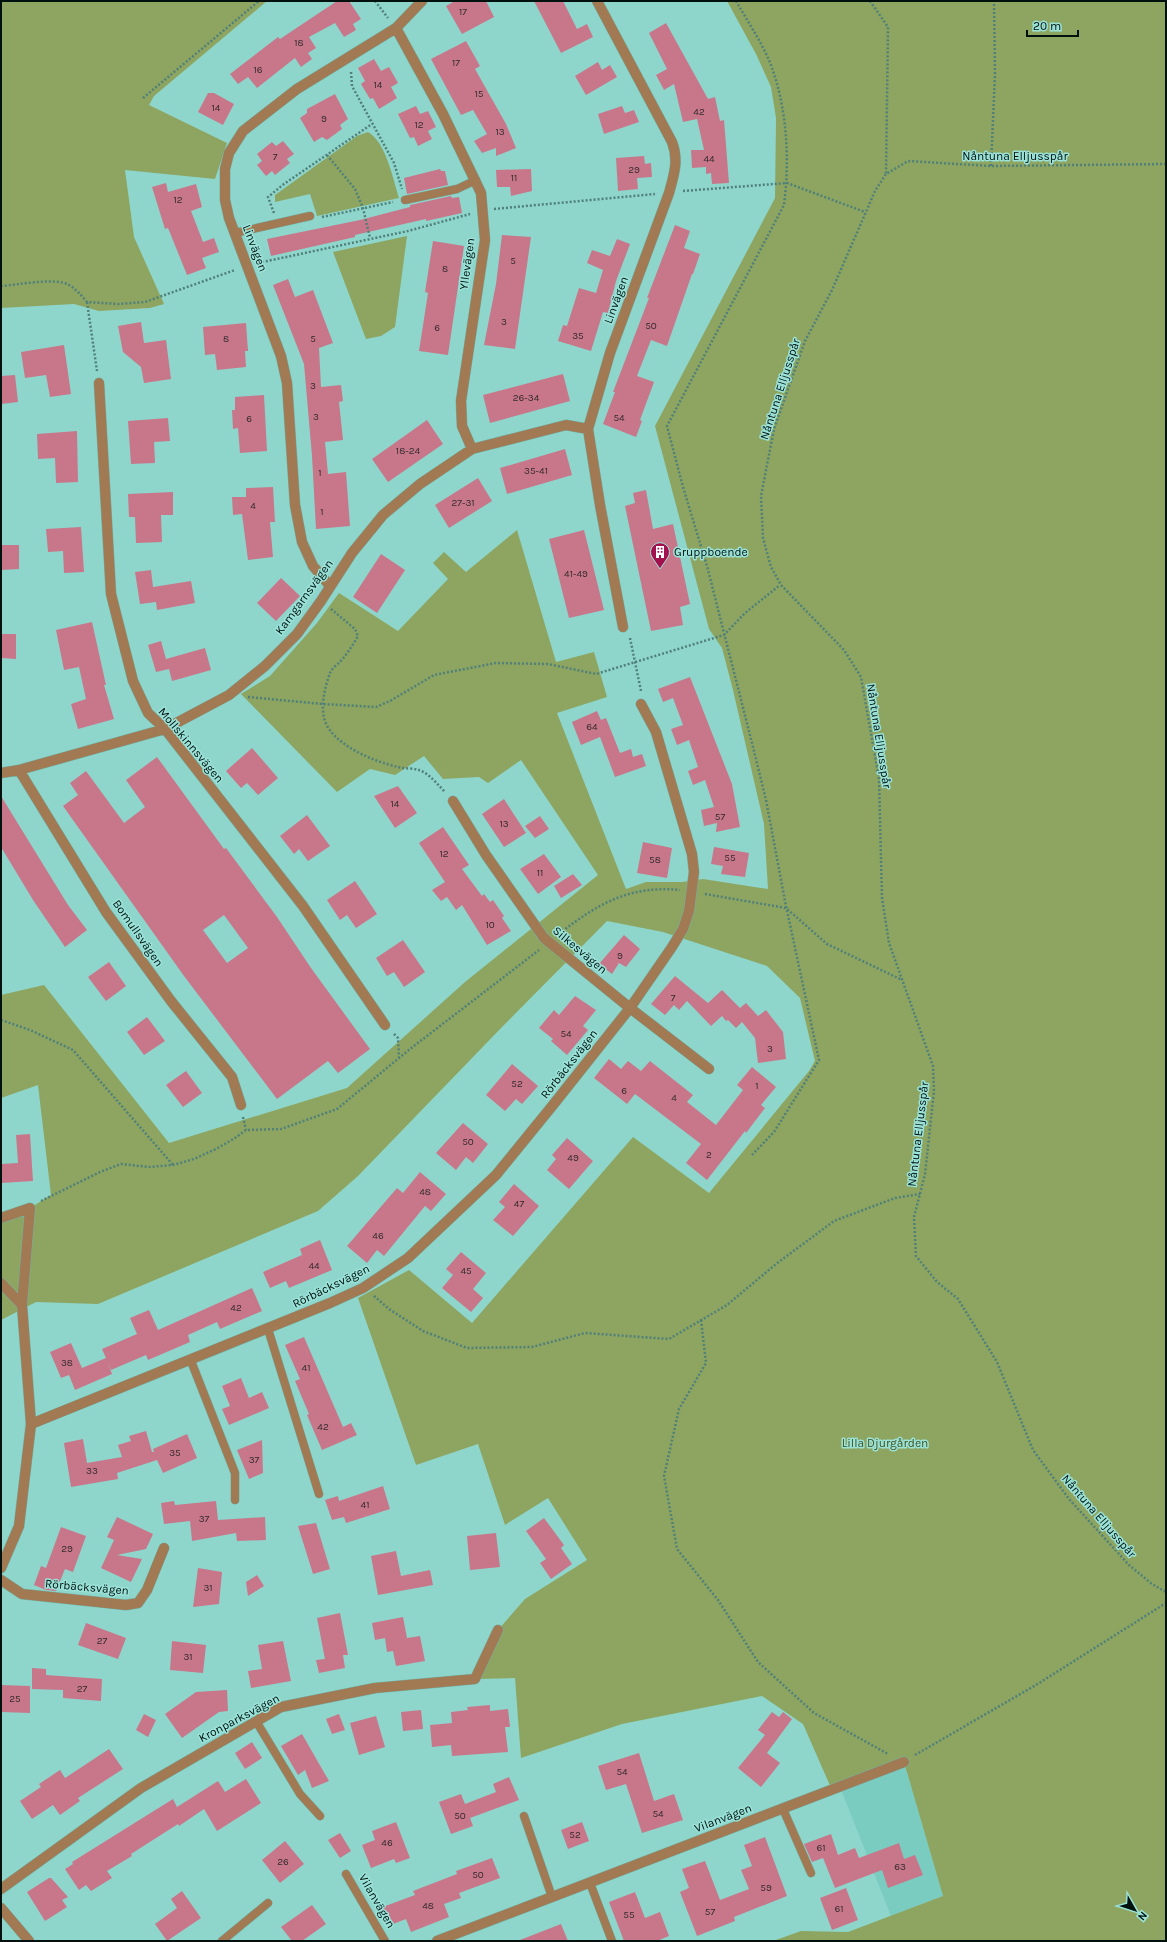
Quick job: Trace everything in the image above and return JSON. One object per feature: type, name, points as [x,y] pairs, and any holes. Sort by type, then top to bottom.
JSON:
[{"type":"street","name":"Linvägen","points":[[330,586],[313,566],[302,542],[295,505],[287,383],[281,356],[235,233],[225,200],[224,180],[228,157],[235,142],[243,131],[270,109],[343,60],[396,28],[422,1]]},
{"type":"street","name":"Linvägen","points":[[597,1],[647,93],[674,147],[676,166],[669,193],[610,353],[588,429],[600,505],[623,627]]},
{"type":"street","name":"Yllevägen","points":[[396,28],[444,114],[481,193],[485,240],[461,401],[462,426],[472,449]]},
{"type":"street","name":"Mollskinnsvägen","points":[[99,383],[111,594],[133,681],[148,713],[165,729],[303,906],[385,1026]]},
{"type":"street","name":"Kamgarnsvägen","points":[[1,774],[165,729],[229,695],[276,655],[297,634],[352,553],[384,515],[420,484],[472,449],[566,425],[588,429]]},
{"type":"street","name":"Rörbäcksvägen","points":[[31,1424],[268,1330],[363,1288],[408,1258],[496,1175],[630,1008],[683,929],[689,911],[693,892],[694,872],[692,854],[656,732],[641,704]]},
{"type":"street","name":"Bomullsvägen","points":[[18,770],[106,912],[148,970],[232,1078],[241,1105]]},
{"type":"street","name":"Silkesvägen","points":[[453,802],[486,855],[544,938],[630,1008],[709,1069]]},
{"type":"street","points":[[1,1218],[30,1208],[22,1305],[31,1424],[19,1526],[1,1568]]},
{"type":"street","points":[[1,1283],[22,1305]]},
{"type":"street","name":"Rörbäcksvägen","points":[[1,1580],[22,1594],[126,1605],[138,1603],[147,1590],[164,1548]]},
{"type":"street","name":"Kronparksvägen","points":[[1,1889],[141,1788],[281,1707],[375,1688],[475,1679],[498,1630]]},
{"type":"street","name":"Vilanvägen","points":[[437,1941],[448,1939],[552,1897],[904,1762]]},
{"type":"street","points":[[1,1908],[29,1941]]},
{"type":"lane","points":[[405,200],[457,189],[476,180]]},
{"type":"lane","points":[[235,233],[310,216]]},
{"type":"lane","points":[[268,1330],[319,1494]]},
{"type":"lane","points":[[190,1361],[235,1473],[235,1500]]},
{"type":"lane","points":[[256,1721],[300,1794],[320,1816]]},
{"type":"lane","points":[[783,1809],[811,1873]]},
{"type":"lane","points":[[524,1816],[552,1897]]},
{"type":"lane","name":"Vilanvägen","points":[[346,1874],[385,1941]]},
{"type":"lane","points":[[590,1883],[612,1941]]},
{"type":"lane","points":[[222,1941],[268,1903]]},
{"type":"path","points":[[143,98],[259,1]]},
{"type":"path","points":[[375,1],[396,28]]},
{"type":"path","points":[[736,1],[768,60],[784,111],[787,183],[784,205],[667,426],[683,487],[707,566],[764,793],[786,908],[819,1060],[774,1132],[751,1156]]},
{"type":"path","points":[[870,1],[888,27],[886,174]]},
{"type":"path","points":[[991,166],[995,74],[994,1]]},
{"type":"path","points":[[310,216],[318,218],[405,200],[394,163],[352,86],[350,71],[343,60]]},
{"type":"path","points":[[277,223],[268,197],[372,124]]},
{"type":"path","points":[[327,155],[355,189],[363,208],[370,238]]},
{"type":"path","name":"Nåntuna Elljusspår","points":[[1166,164],[991,166],[908,161],[886,174],[875,191],[832,290],[805,341],[774,429],[761,496],[763,538],[771,567],[781,585],[844,650],[861,677],[879,779],[882,898],[889,943],[933,1066],[934,1091],[925,1174],[914,1217],[916,1256],[937,1282],[958,1299],[996,1362],[1033,1450],[1069,1499],[1129,1565],[1152,1584],[1166,1592]]},
{"type":"path","points":[[87,302],[118,304],[145,302],[248,265],[408,231],[483,210],[787,183],[865,212]]},
{"type":"path","points":[[1,286],[51,282],[67,284],[77,291],[87,302],[99,383]]},
{"type":"path","points":[[229,695],[323,704],[376,707],[390,701],[434,675],[496,663],[548,664],[596,674],[724,635],[745,613],[781,585]]},
{"type":"path","points":[[320,601],[355,629],[358,636],[340,662],[331,671],[323,704],[325,722],[332,734],[349,747],[372,759],[398,767],[419,770],[432,778],[453,802]]},
{"type":"path","points":[[623,627],[629,637],[636,662],[641,686],[641,704]]},
{"type":"path","points":[[30,1208],[51,1195],[121,1164],[149,1167],[173,1165],[194,1159],[216,1149],[246,1130],[281,1129],[337,1109],[399,1058],[549,942],[597,907],[613,899],[654,889],[693,892],[786,908],[828,944],[902,980]]},
{"type":"path","points":[[1,1020],[30,1030],[73,1050],[173,1165]]},
{"type":"path","points":[[385,1026],[398,1038],[399,1058]]},
{"type":"path","points":[[363,1288],[389,1309],[423,1331],[467,1348],[532,1347],[586,1333],[669,1339],[727,1305],[776,1264],[834,1221],[895,1198],[920,1194]]},
{"type":"path","points":[[701,1320],[706,1363],[679,1409],[664,1476],[677,1549],[718,1600],[758,1662],[814,1713],[904,1762],[1036,1685],[1166,1603]]},
{"type":"shaded area","points":[[904,1762],[943,1896],[891,1916],[840,1787]]},
{"type":"green space","points":[[1,1],[267,1],[154,96],[149,105],[227,143],[215,179],[125,170],[134,237],[164,304],[150,308],[99,311],[74,304],[1,308]]},
{"type":"green space","name":"Lilla Djurgården","points":[[727,1],[1166,1],[1166,1941],[773,1941],[801,1931],[848,1932],[943,1896],[904,1762],[832,1790],[803,1724],[762,1696],[622,1724],[521,1758],[515,1678],[475,1679],[498,1630],[525,1599],[587,1560],[548,1498],[505,1525],[478,1444],[416,1465],[358,1298],[409,1270],[472,1323],[633,1137],[709,1193],[809,1071],[815,1061],[800,998],[767,966],[663,932],[607,921],[358,1176],[318,1211],[98,1304],[36,1302],[1,1320],[1,1218],[30,1208],[51,1195],[38,1085],[1,1098],[1,995],[44,985],[169,1143],[347,1088],[465,982],[598,875],[521,760],[488,783],[479,777],[443,779],[424,756],[395,775],[370,769],[337,792],[241,694],[270,676],[317,623],[339,593],[398,631],[448,579],[433,563],[444,552],[466,572],[517,530],[556,662],[594,652],[607,697],[557,713],[626,889],[646,882],[682,882],[703,879],[768,889],[764,824],[733,690],[722,648],[709,629],[655,426],[775,198],[776,118],[771,87],[756,54]]},
{"type":"green space","points":[[368,132],[380,144],[384,152],[399,198],[317,216],[310,194],[275,202],[275,195],[357,136]]},
{"type":"green space","points":[[407,236],[395,327],[381,336],[366,339],[333,252]]},
{"type":"building","points":[[337,1],[349,1],[361,19],[353,24],[356,30],[344,37],[335,23],[309,37],[316,48],[308,53],[312,59],[301,67],[295,58],[257,88],[248,77],[238,84],[230,74],[278,37],[280,39]]},
{"type":"building","points":[[455,1],[486,1],[494,17],[462,34],[446,6]]},
{"type":"building","points":[[534,1],[563,1],[577,29],[587,24],[593,37],[561,53]]},
{"type":"building","points":[[666,23],[708,99],[715,97],[720,121],[724,120],[729,183],[712,184],[711,173],[706,174],[706,167],[692,168],[691,150],[704,150],[697,119],[683,122],[674,84],[664,90],[656,75],[667,69],[649,33]]},
{"type":"building","points":[[466,41],[480,66],[475,69],[506,124],[516,148],[496,156],[496,148],[482,153],[474,141],[487,134],[473,110],[461,115],[431,59]]},
{"type":"building","points":[[374,59],[381,71],[389,67],[398,83],[391,87],[397,98],[379,109],[373,98],[370,99],[361,84],[365,81],[358,68]]},
{"type":"building","points":[[598,62],[602,70],[610,65],[617,77],[586,95],[575,76]]},
{"type":"building","points":[[208,93],[214,93],[234,104],[223,125],[198,112]]},
{"type":"building","points":[[335,94],[348,119],[340,125],[342,129],[327,140],[322,137],[314,142],[300,118],[307,113],[307,109]]},
{"type":"building","points":[[416,106],[420,114],[428,111],[436,127],[428,131],[432,139],[418,146],[414,137],[410,138],[398,114]]},
{"type":"building","points":[[622,106],[625,113],[634,110],[639,122],[604,134],[598,114]]},
{"type":"building","points":[[283,141],[294,154],[287,159],[290,163],[275,175],[272,171],[266,176],[257,165],[262,161],[257,154],[272,142],[276,146]]},
{"type":"building","points":[[644,156],[645,164],[651,163],[652,177],[637,178],[638,189],[618,191],[616,158]]},
{"type":"building","points":[[440,169],[441,171],[445,171],[448,185],[407,194],[404,178]]},
{"type":"building","points":[[531,169],[532,191],[511,196],[510,187],[497,187],[496,170]]},
{"type":"building","points":[[166,183],[168,192],[196,184],[202,207],[191,211],[203,242],[214,238],[219,252],[202,258],[206,268],[187,275],[168,228],[165,229],[152,187]]},
{"type":"building","points":[[451,196],[452,198],[459,197],[462,213],[426,221],[426,219],[271,256],[267,239],[360,220],[410,207],[410,205]]},
{"type":"building","points":[[675,225],[690,231],[684,248],[700,254],[667,346],[651,340],[637,376],[654,382],[640,420],[642,421],[636,437],[603,424],[615,392],[613,392],[649,298],[647,298]]},
{"type":"building","points":[[502,235],[531,237],[515,349],[484,345],[496,284]]},
{"type":"building","points":[[617,239],[630,244],[616,281],[608,313],[603,312],[591,351],[558,341],[563,325],[567,326],[579,288],[596,293],[603,270],[587,263],[592,250],[610,256]]},
{"type":"building","points":[[433,241],[464,246],[448,355],[419,351],[428,293],[425,292]]},
{"type":"building","points":[[288,279],[295,297],[313,290],[333,343],[319,348],[321,387],[341,385],[343,401],[339,402],[343,440],[325,442],[328,474],[346,472],[350,526],[316,529],[312,456],[304,364],[273,285]]},
{"type":"building","points":[[141,322],[144,343],[166,340],[171,379],[144,383],[141,367],[123,352],[118,326]]},
{"type":"building","points":[[246,323],[248,351],[245,351],[246,367],[217,370],[215,354],[205,355],[203,327]]},
{"type":"building","points":[[64,345],[71,394],[50,397],[46,375],[25,378],[21,352]]},
{"type":"building","points":[[563,374],[570,401],[490,423],[483,395]]},
{"type":"building","points":[[15,375],[18,402],[1,404],[1,376]]},
{"type":"building","points":[[264,395],[267,451],[240,453],[238,428],[233,429],[232,410],[235,410],[235,397]]},
{"type":"building","points":[[168,418],[170,441],[154,442],[155,463],[131,464],[128,421]]},
{"type":"building","points":[[427,420],[443,444],[388,482],[372,459]]},
{"type":"building","points":[[77,431],[78,482],[56,483],[55,458],[38,459],[37,434]]},
{"type":"building","points":[[565,449],[572,475],[507,494],[500,468]]},
{"type":"building","points":[[478,478],[492,501],[449,528],[435,505]]},
{"type":"building","points":[[273,487],[275,522],[270,522],[273,557],[248,560],[242,514],[233,515],[232,497],[246,497],[246,488]]},
{"type":"building","name":"Gruppboende","points":[[646,490],[653,529],[673,524],[690,604],[680,607],[683,625],[651,631],[625,506],[635,503],[633,493]]},
{"type":"building","points":[[173,492],[173,515],[161,515],[162,542],[136,543],[135,517],[129,517],[128,494]]},
{"type":"building","points":[[81,527],[84,572],[64,573],[63,551],[48,552],[46,529]]},
{"type":"building","points":[[584,530],[604,610],[569,618],[549,539]]},
{"type":"building","points":[[1,545],[19,545],[19,569],[1,570]]},
{"type":"building","points":[[381,554],[405,570],[377,613],[353,597]]},
{"type":"building","points":[[151,570],[153,587],[191,581],[195,603],[157,610],[156,602],[140,604],[135,572]]},
{"type":"building","points":[[281,578],[300,596],[276,621],[257,603]]},
{"type":"building","points":[[92,622],[106,685],[104,685],[114,719],[78,729],[71,704],[86,699],[79,667],[64,670],[56,630]]},
{"type":"building","points":[[1,634],[16,634],[16,659],[1,658]]},
{"type":"building","points":[[161,641],[166,659],[205,648],[211,670],[172,681],[169,669],[156,672],[148,645]]},
{"type":"building","points":[[690,677],[732,784],[740,827],[716,832],[717,823],[704,826],[701,810],[714,807],[705,780],[693,785],[688,771],[698,767],[689,740],[677,745],[671,729],[683,725],[673,698],[663,702],[658,689]]},
{"type":"building","points":[[597,711],[601,720],[606,718],[620,753],[631,749],[633,757],[642,754],[646,766],[615,777],[600,737],[581,745],[572,722]]},
{"type":"building","points":[[252,748],[278,778],[258,795],[247,783],[241,788],[226,771]]},
{"type":"building","points":[[157,757],[224,849],[226,848],[277,917],[311,968],[370,1049],[338,1073],[328,1061],[277,1099],[184,976],[63,806],[78,795],[70,783],[86,771],[124,823],[145,807],[126,780]],"holes":[[[224,915],[248,948],[227,963],[203,930]]]},
{"type":"building","points":[[398,786],[417,813],[395,828],[374,796]]},
{"type":"building","points":[[1,796],[68,905],[87,930],[65,947],[33,900],[1,847]]},
{"type":"building","points":[[504,799],[526,833],[504,847],[482,814]]},
{"type":"building","points":[[307,815],[330,846],[308,861],[299,849],[294,854],[280,836]]},
{"type":"building","points":[[540,816],[549,829],[535,838],[525,826]]},
{"type":"building","points":[[443,827],[469,865],[462,869],[482,896],[484,894],[490,902],[493,900],[504,916],[502,918],[511,931],[487,945],[462,905],[456,910],[447,897],[441,901],[432,890],[445,882],[419,843]]},
{"type":"building","points":[[643,842],[672,848],[667,878],[637,873]]},
{"type":"building","points":[[714,847],[749,853],[745,877],[721,874],[723,866],[711,864]]},
{"type":"building","points":[[544,854],[561,877],[538,894],[520,869]]},
{"type":"building","points":[[573,874],[582,885],[561,898],[554,886]]},
{"type":"building","points":[[355,881],[377,914],[356,928],[347,915],[340,920],[327,900]]},
{"type":"building","points":[[624,935],[640,949],[626,967],[619,963],[612,974],[599,964]]},
{"type":"building","points":[[403,940],[425,972],[404,987],[394,972],[387,976],[376,958]]},
{"type":"building","points":[[109,962],[126,986],[106,1001],[88,977]]},
{"type":"building","points":[[675,976],[708,1003],[722,990],[740,1008],[746,1003],[758,1016],[766,1010],[783,1032],[786,1059],[758,1063],[755,1038],[742,1022],[736,1028],[722,1016],[711,1026],[687,1001],[679,1010],[674,1005],[665,1015],[651,1004]]},
{"type":"building","points":[[575,996],[596,1010],[583,1026],[588,1030],[567,1055],[551,1041],[553,1039],[539,1028],[554,1010],[559,1015]]},
{"type":"building","points":[[147,1017],[165,1041],[144,1055],[127,1032]]},
{"type":"building","points":[[609,1059],[621,1069],[628,1061],[641,1071],[650,1061],[693,1095],[687,1102],[716,1125],[743,1090],[737,1085],[752,1067],[776,1087],[761,1105],[765,1108],[707,1180],[686,1163],[701,1144],[635,1094],[627,1104],[594,1078]]},
{"type":"building","points":[[512,1064],[538,1086],[522,1104],[516,1099],[505,1111],[486,1095]]},
{"type":"building","points":[[186,1071],[202,1093],[183,1107],[166,1085]]},
{"type":"building","points":[[463,1123],[488,1144],[473,1163],[466,1157],[456,1170],[436,1153]]},
{"type":"building","points":[[30,1134],[33,1181],[1,1183],[1,1164],[18,1163],[16,1135]]},
{"type":"building","points":[[567,1138],[593,1161],[569,1189],[547,1170],[556,1159],[552,1155]]},
{"type":"building","points":[[420,1172],[446,1194],[431,1211],[425,1206],[384,1256],[377,1250],[367,1263],[347,1246],[397,1188],[403,1193]]},
{"type":"building","points":[[514,1184],[539,1206],[513,1236],[493,1220],[505,1207],[499,1202]]},
{"type":"building","points":[[320,1240],[332,1270],[289,1288],[286,1281],[270,1288],[263,1272],[302,1255],[300,1249]]},
{"type":"building","points":[[461,1252],[486,1273],[473,1289],[483,1298],[471,1312],[442,1288],[453,1275],[446,1269]]},
{"type":"building","points":[[252,1288],[262,1311],[220,1329],[217,1322],[188,1335],[190,1342],[148,1360],[146,1355],[111,1370],[108,1363],[112,1374],[75,1390],[69,1375],[61,1378],[50,1352],[71,1343],[82,1368],[106,1358],[102,1349],[137,1334],[130,1318],[149,1310],[158,1330]]},
{"type":"building","points":[[304,1337],[343,1427],[351,1423],[357,1435],[322,1450],[307,1415],[309,1414],[295,1381],[300,1379],[285,1345]]},
{"type":"building","points":[[241,1378],[249,1398],[262,1392],[269,1408],[229,1425],[222,1409],[230,1406],[222,1386]]},
{"type":"building","points":[[146,1431],[152,1452],[154,1452],[153,1449],[187,1434],[197,1458],[163,1473],[157,1460],[117,1473],[118,1479],[71,1487],[64,1443],[83,1439],[87,1463],[122,1457],[118,1445],[131,1441],[129,1436]]},
{"type":"building","points":[[262,1440],[263,1473],[249,1479],[237,1450]]},
{"type":"building","points":[[383,1486],[390,1509],[346,1523],[344,1517],[332,1520],[325,1500],[338,1496],[339,1501]]},
{"type":"building","points":[[174,1501],[175,1505],[216,1501],[218,1520],[265,1517],[266,1540],[237,1541],[236,1533],[192,1541],[190,1521],[164,1524],[161,1503]]},
{"type":"building","points":[[117,1517],[153,1534],[146,1549],[117,1555],[142,1559],[131,1582],[101,1568],[114,1540],[107,1537]]},
{"type":"building","points":[[544,1518],[564,1545],[561,1548],[572,1564],[551,1579],[540,1563],[546,1559],[526,1531]]},
{"type":"building","points":[[316,1523],[330,1569],[313,1574],[298,1526]]},
{"type":"building","points":[[61,1527],[86,1536],[73,1572],[65,1569],[56,1591],[46,1590],[34,1585],[41,1566],[46,1568]]},
{"type":"building","points":[[496,1533],[500,1567],[470,1570],[467,1536]]},
{"type":"building","points":[[396,1551],[401,1576],[430,1570],[433,1585],[378,1595],[371,1556]]},
{"type":"building","points":[[198,1568],[222,1572],[219,1604],[193,1607]]},
{"type":"building","points":[[257,1575],[264,1586],[248,1596],[246,1582]]},
{"type":"building","points":[[340,1613],[348,1655],[343,1655],[345,1668],[319,1673],[316,1660],[325,1659],[317,1618]]},
{"type":"building","points":[[403,1617],[407,1638],[420,1636],[425,1661],[396,1666],[393,1651],[387,1652],[385,1638],[375,1640],[372,1623]]},
{"type":"building","points":[[86,1623],[126,1638],[118,1659],[78,1645]]},
{"type":"building","points":[[172,1641],[206,1645],[203,1673],[170,1670]]},
{"type":"building","points":[[283,1641],[291,1681],[251,1688],[248,1671],[262,1669],[258,1645]]},
{"type":"building","points":[[32,1668],[46,1669],[46,1675],[102,1679],[101,1701],[63,1698],[63,1690],[32,1689]]},
{"type":"building","points":[[1,1685],[30,1686],[30,1713],[1,1712]]},
{"type":"building","points":[[227,1690],[228,1711],[219,1712],[182,1738],[165,1714],[196,1692]]},
{"type":"building","points":[[490,1705],[490,1711],[508,1709],[510,1727],[505,1727],[508,1752],[452,1756],[451,1745],[432,1747],[430,1725],[452,1723],[451,1712],[468,1710],[467,1707]]},
{"type":"building","points":[[421,1710],[423,1729],[403,1731],[401,1712]]},
{"type":"building","points":[[772,1712],[779,1717],[783,1712],[792,1719],[767,1753],[780,1763],[761,1787],[738,1768],[765,1735],[758,1730]]},
{"type":"building","points":[[144,1714],[156,1720],[148,1737],[136,1730]]},
{"type":"building","points":[[339,1714],[345,1730],[332,1734],[326,1719]]},
{"type":"building","points":[[376,1716],[385,1747],[359,1755],[350,1723]]},
{"type":"building","points":[[302,1734],[329,1781],[312,1788],[305,1770],[298,1775],[281,1746]]},
{"type":"building","points":[[252,1742],[262,1758],[245,1769],[235,1753]]},
{"type":"building","points":[[109,1749],[123,1769],[78,1798],[80,1801],[60,1815],[53,1805],[32,1819],[20,1801],[41,1787],[39,1784],[60,1770],[65,1778]]},
{"type":"building","points":[[639,1753],[654,1801],[674,1794],[683,1820],[642,1833],[626,1784],[606,1790],[598,1766]]},
{"type":"building","points":[[509,1777],[519,1800],[470,1818],[473,1826],[451,1834],[439,1802],[461,1794],[465,1804],[496,1792],[493,1784]]},
{"type":"building","points":[[246,1779],[261,1803],[217,1831],[204,1809],[179,1826],[178,1824],[131,1854],[132,1856],[107,1871],[112,1878],[91,1891],[86,1885],[79,1890],[65,1869],[73,1864],[72,1862],[173,1799],[177,1807],[218,1781],[225,1792]]},
{"type":"building","points":[[396,1822],[410,1858],[396,1863],[394,1859],[371,1868],[362,1845],[375,1840],[372,1831]]},
{"type":"building","points":[[582,1822],[589,1841],[568,1849],[561,1830]]},
{"type":"building","points":[[340,1833],[351,1851],[340,1858],[328,1840]]},
{"type":"building","points":[[831,1834],[838,1855],[855,1848],[859,1858],[899,1843],[904,1859],[915,1855],[923,1875],[888,1888],[882,1870],[835,1888],[823,1858],[812,1862],[804,1844]]},
{"type":"building","points":[[765,1837],[787,1896],[734,1917],[735,1921],[697,1936],[680,1892],[689,1888],[682,1869],[705,1861],[720,1900],[749,1889],[741,1870],[752,1866],[744,1845]]},
{"type":"building","points":[[285,1841],[304,1864],[280,1883],[262,1860]]},
{"type":"building","points":[[492,1858],[500,1878],[459,1893],[461,1898],[444,1904],[449,1917],[411,1932],[406,1919],[388,1926],[380,1908],[415,1895],[413,1891],[457,1874],[456,1871]]},
{"type":"building","points":[[51,1878],[68,1897],[62,1900],[67,1907],[45,1921],[27,1892]]},
{"type":"building","points":[[846,1888],[858,1920],[832,1930],[820,1898]]},
{"type":"building","points":[[182,1891],[201,1918],[167,1941],[155,1924],[177,1908],[171,1899]]},
{"type":"building","points":[[635,1892],[645,1918],[660,1912],[669,1936],[657,1941],[624,1941],[609,1902]]},
{"type":"building","points":[[312,1905],[326,1924],[302,1941],[292,1941],[281,1927]]},
{"type":"building","points":[[561,1924],[568,1941],[520,1941],[520,1940]]},
{"type":"place","name":"Gruppboende","points":[[660,569]]}]
